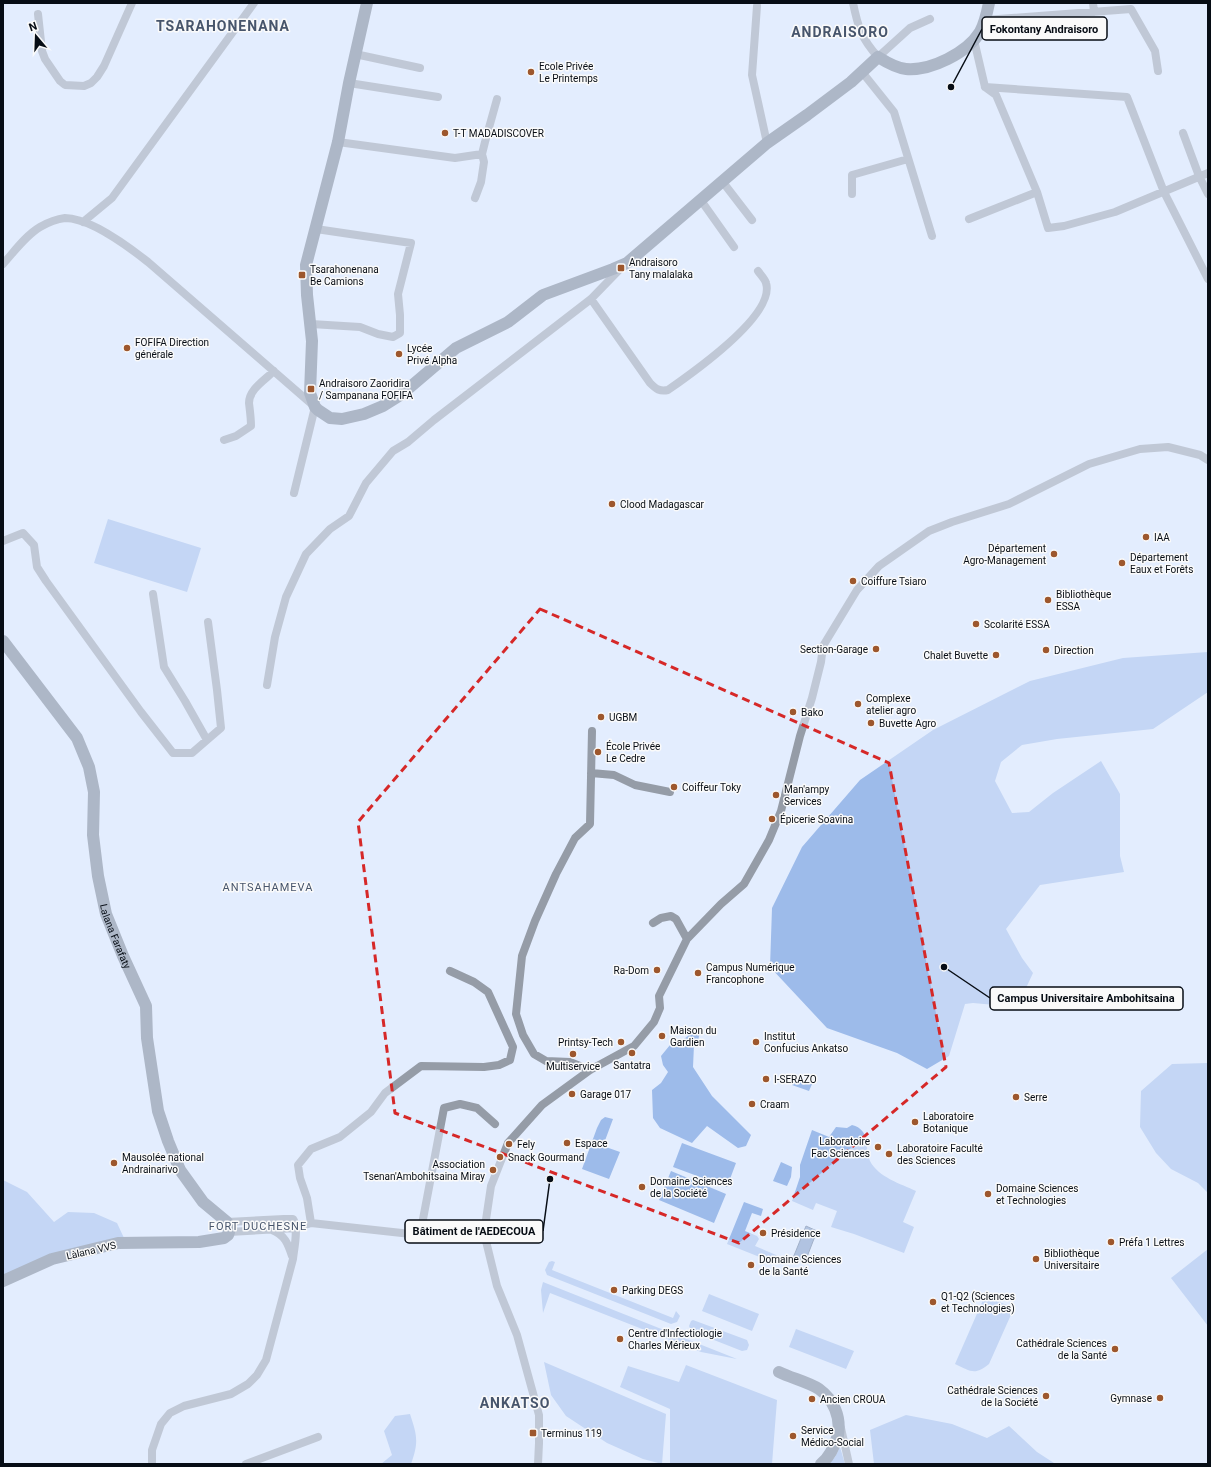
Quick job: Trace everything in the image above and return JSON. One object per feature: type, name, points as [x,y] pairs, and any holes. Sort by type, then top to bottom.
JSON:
[{"type":"street","points":[[38,14],[42,52],[45,59],[60,81],[65,85],[77,87],[91,83],[97,77],[104,66],[132,3]]},
{"type":"street","points":[[83,222],[112,198],[254,3]]},
{"type":"street","points":[[294,493],[315,407],[310,393],[312,341],[307,295],[306,265],[338,142],[366,3]]},
{"type":"street","points":[[853,3],[858,27],[868,45],[878,57],[887,63],[905,69],[918,68],[940,62],[964,49],[974,40],[985,20],[988,3]]},
{"type":"street","points":[[1092,3],[1094,12]]},
{"type":"street","points":[[757,6],[752,75],[767,143]]},
{"type":"street","points":[[985,20],[1130,8],[1155,50],[1158,71]]},
{"type":"street","points":[[267,685],[275,637],[286,597],[306,554],[330,529],[349,516],[366,483],[394,451],[408,442],[434,420],[591,299],[626,263],[767,143],[807,115],[862,72],[910,28],[930,19]]},
{"type":"street","points":[[974,40],[985,87],[996,95],[1037,192],[1048,228],[1064,226],[1115,212],[1208,173]]},
{"type":"street","points":[[355,54],[420,68]]},
{"type":"street","points":[[862,72],[894,112],[932,236]]},
{"type":"street","points":[[349,83],[438,97]]},
{"type":"street","points":[[985,87],[1127,96],[1164,192],[1208,279]]},
{"type":"street","points":[[475,198],[481,182],[484,162],[482,154],[497,99]]},
{"type":"street","points":[[1183,134],[1199,176],[1208,194]]},
{"type":"street","points":[[338,142],[456,158],[482,154]]},
{"type":"street","points":[[852,194],[852,175],[908,159]]},
{"type":"street","points":[[722,181],[752,220]]},
{"type":"street","points":[[968,219],[1037,192]]},
{"type":"street","points":[[700,199],[734,246]]},
{"type":"street","points":[[3,264],[30,235],[40,227],[64,218],[83,222],[124,244],[142,257],[315,407],[330,418],[342,419],[364,414],[383,406],[402,394],[453,351],[508,322],[543,295],[626,263]]},
{"type":"street","points":[[311,324],[360,327],[378,334],[393,337],[400,333],[398,294],[412,243],[316,228]]},
{"type":"street","points":[[591,299],[650,384],[658,390],[665,391],[713,357],[738,336],[762,306],[765,297],[766,284],[758,271]]},
{"type":"street","points":[[224,440],[236,436],[251,426],[252,417],[249,402],[252,391],[274,371]]},
{"type":"street","points":[[538,1464],[539,1415],[517,1335],[497,1286],[484,1233],[491,1186],[508,1143],[542,1105],[590,1070],[634,1046],[654,1022],[660,1008],[659,996],[687,939],[716,908],[744,884],[768,840],[781,811],[819,669],[823,646],[857,590],[879,566],[929,531],[1009,504],[1089,464],[1140,449],[1168,447],[1200,455],[1208,460]]},
{"type":"street","points":[[3,541],[23,532],[34,545],[37,567],[46,581],[141,712],[173,753],[192,753],[221,728],[208,622]]},
{"type":"street","points":[[153,594],[164,667],[207,740]]},
{"type":"street","name":"Lalana Farafaty","points":[[3,640],[77,738],[89,767],[94,792],[93,835],[98,876],[106,914],[146,1006],[147,1038],[158,1111],[180,1170],[203,1202],[228,1227]]},
{"type":"street","points":[[590,1070],[570,1062],[546,1061],[534,1054],[523,1035],[516,1014],[522,956],[535,921],[556,874],[575,838],[590,824],[592,731]]},
{"type":"street","points":[[591,772],[614,775],[635,785],[670,792]]},
{"type":"street","points":[[653,923],[661,918],[671,916],[676,919],[687,939]]},
{"type":"street","points":[[311,1223],[307,1198],[300,1178],[298,1165],[311,1149],[340,1138],[371,1112],[385,1093],[421,1066],[484,1068],[499,1065],[510,1060],[513,1048],[488,992],[474,982],[450,971]]},
{"type":"street","points":[[228,1227],[270,1230],[296,1228],[311,1223],[420,1235],[444,1108],[460,1104],[477,1108],[495,1124]]},
{"type":"street","points":[[152,1464],[152,1450],[161,1424],[170,1413],[184,1406],[231,1394],[248,1384],[257,1375],[266,1360],[293,1258],[296,1223],[293,1220],[228,1227]]},
{"type":"street","name":"Làlana VVS","points":[[3,1282],[52,1259],[118,1243],[199,1242],[224,1238],[228,1235],[228,1227]]},
{"type":"street","points":[[270,1230],[283,1236],[289,1246],[293,1258]]},
{"type":"street","points":[[779,1372],[818,1389],[828,1397],[836,1411],[849,1464]]},
{"type":"street","points":[[821,1464],[825,1461],[836,1442],[840,1425]]},
{"type":"street","points":[[246,1464],[318,1437]]},
{"type":"highlighted area","points":[[540,609],[889,763],[946,1067],[739,1243],[395,1113],[358,822]]},
{"type":"shaded area","points":[[108,519],[201,548],[187,592],[94,563]]},
{"type":"shaded area","points":[[1208,652],[1208,692],[1153,729],[1057,739],[1022,745],[1001,762],[995,781],[1012,813],[1029,812],[1053,793],[1101,761],[1120,794],[1120,856],[1124,872],[1040,885],[1006,929],[1022,958],[1033,973],[1020,1001],[995,1005],[973,1003],[965,1004],[949,1056],[927,1069],[897,1053],[827,1028],[770,967],[772,908],[802,847],[860,780],[933,730],[1030,681],[1123,658]]},
{"type":"shaded area","points":[[698,1028],[700,1033],[698,1040],[694,1045],[693,1067],[712,1096],[751,1135],[746,1146],[738,1148],[707,1126],[692,1143],[660,1128],[653,1118],[652,1090],[661,1083],[668,1072],[663,1065],[661,1056],[670,1045],[684,1039]]},
{"type":"shaded area","points":[[1208,1063],[1208,1193],[1198,1183],[1171,1169],[1156,1153],[1140,1127],[1141,1091],[1172,1064]]},
{"type":"shaded area","points":[[795,1078],[812,1084],[809,1091],[792,1085]]},
{"type":"shaded area","points":[[605,1117],[613,1119],[603,1146],[620,1152],[609,1179],[582,1169],[597,1128],[601,1120]]},
{"type":"shaded area","points":[[852,1125],[858,1127],[862,1131],[866,1139],[870,1161],[874,1167],[884,1176],[916,1191],[903,1222],[914,1227],[904,1253],[831,1227],[837,1211],[816,1203],[813,1210],[792,1201],[800,1177],[800,1165],[812,1130],[829,1137],[836,1127],[847,1128]]},
{"type":"shaded area","points":[[682,1143],[736,1163],[727,1187],[673,1167]]},
{"type":"shaded area","points":[[781,1162],[792,1167],[791,1177],[787,1186],[773,1181]]},
{"type":"shaded area","points":[[671,1171],[726,1194],[714,1223],[659,1200]]},
{"type":"shaded area","points":[[3,1180],[27,1192],[54,1222],[68,1212],[94,1213],[117,1223],[124,1238],[3,1278]]},
{"type":"shaded area","points":[[744,1202],[763,1209],[761,1216],[752,1213],[745,1231],[757,1236],[759,1239],[755,1246],[783,1258],[780,1265],[727,1244]]},
{"type":"shaded area","points":[[806,1226],[817,1231],[805,1262],[793,1258]]},
{"type":"shaded area","points":[[1208,1249],[1208,1326],[1171,1278]]},
{"type":"shaded area","points":[[549,1262],[555,1262],[552,1270],[673,1318],[676,1311],[680,1316],[677,1322],[671,1324],[547,1275],[545,1270]]},
{"type":"shaded area","points":[[543,1282],[737,1359],[701,1352],[550,1293],[543,1313],[541,1290]]},
{"type":"shaded area","points":[[709,1294],[759,1314],[752,1331],[702,1311]]},
{"type":"shaded area","points":[[987,1297],[1014,1308],[989,1364],[980,1370],[972,1371],[955,1364],[983,1300]]},
{"type":"shaded area","points":[[693,1320],[747,1340],[749,1345],[747,1350],[742,1351],[691,1331],[689,1326]]},
{"type":"shaded area","points":[[796,1329],[854,1351],[846,1369],[789,1347]]},
{"type":"shaded area","points":[[544,1362],[666,1414],[662,1464],[643,1459],[607,1443],[566,1416],[551,1395]]},
{"type":"shaded area","points":[[686,1365],[777,1400],[772,1464],[670,1464],[670,1409],[620,1387],[628,1366],[679,1382]]},
{"type":"shaded area","points":[[410,1414],[416,1439],[411,1464],[381,1464],[392,1455],[384,1431],[395,1416]]},
{"type":"shaded area","points":[[906,1415],[952,1424],[987,1438],[1009,1426],[1037,1452],[1054,1463],[874,1464],[870,1430]]},
{"type":"shaded area","points":[[840,1447],[845,1464],[829,1464],[835,1457]]},
{"type":"place","name":"Ecole Privée Le Printemps","points":[[531,72]]},
{"type":"place","name":"Fokontany Andraisoro","points":[[951,87]]},
{"type":"place","name":"T-T MADADISCOVER","points":[[445,133]]},
{"type":"place","name":"Andraisoro Tany malalaka","points":[[621,268]]},
{"type":"place","name":"Tsarahonenana Be Camions","points":[[302,275]]},
{"type":"place","name":"FOFIFA Direction générale","points":[[127,348]]},
{"type":"place","name":"Lycée Privé Alpha","points":[[399,354]]},
{"type":"place","name":"Andraisoro Zaoridira / Sampanana FOFIFA","points":[[311,389]]},
{"type":"place","name":"Clood Madagascar","points":[[612,504]]},
{"type":"place","name":"IAA","points":[[1146,537]]},
{"type":"place","name":"Département Agro-Management","points":[[1054,554]]},
{"type":"place","name":"Département Eaux et Forêts","points":[[1122,563]]},
{"type":"place","name":"Coiffure Tsiaro","points":[[853,581]]},
{"type":"place","name":"Bibliothèque ESSA","points":[[1048,600]]},
{"type":"place","name":"Scolarité ESSA","points":[[976,624]]},
{"type":"place","name":"Section-Garage","points":[[876,649]]},
{"type":"place","name":"Direction","points":[[1046,650]]},
{"type":"place","name":"Chalet Buvette","points":[[996,655]]},
{"type":"place","name":"Complexe atelier agro","points":[[858,704]]},
{"type":"place","name":"Bako","points":[[793,712]]},
{"type":"place","name":"UGBM","points":[[601,717]]},
{"type":"place","name":"Buvette Agro","points":[[871,723]]},
{"type":"place","name":"École Privée Le Cedre","points":[[598,752]]},
{"type":"place","name":"Coiffeur Toky","points":[[674,787]]},
{"type":"place","name":"Man'ampy Services","points":[[776,795]]},
{"type":"place","name":"Épicerie Soavina","points":[[772,819]]},
{"type":"place","name":"Campus Universitaire Ambohitsaina","points":[[944,967]]},
{"type":"place","name":"Ra-Dom","points":[[657,970]]},
{"type":"place","name":"Campus Numérique Francophone","points":[[698,973]]},
{"type":"place","name":"Maison du Gardien","points":[[662,1036]]},
{"type":"place","name":"Printsy-Tech","points":[[621,1042]]},
{"type":"place","name":"Institut Confucius Ankatso","points":[[756,1042]]},
{"type":"place","name":"Santatra","points":[[632,1053]]},
{"type":"place","name":"Multiservice","points":[[573,1054]]},
{"type":"place","name":"I-SERAZO","points":[[766,1079]]},
{"type":"place","name":"Garage 017","points":[[572,1094]]},
{"type":"place","name":"Serre","points":[[1016,1097]]},
{"type":"place","name":"Craam","points":[[752,1104]]},
{"type":"place","name":"Laboratoire Botanique","points":[[915,1122]]},
{"type":"place","name":"Espace","points":[[567,1143]]},
{"type":"place","name":"Fely","points":[[509,1144]]},
{"type":"place","name":"Laboratoire Fac Sciences","points":[[878,1147]]},
{"type":"place","name":"Laboratoire Faculté des Sciences","points":[[889,1154]]},
{"type":"place","name":"Snack Gourmand","points":[[500,1157]]},
{"type":"place","name":"Mausolée national Andrainarivo","points":[[114,1163]]},
{"type":"place","name":"Association Tsenan'Ambohitsaina Miray","points":[[493,1170]]},
{"type":"place","name":"Bâtiment de l'AEDECOUA","points":[[550,1179]]},
{"type":"place","name":"Domaine Sciences de la Société","points":[[642,1187]]},
{"type":"place","name":"Domaine Sciences et Technologies","points":[[988,1194]]},
{"type":"place","name":"Présidence","points":[[763,1233]]},
{"type":"place","name":"Préfa 1 Lettres","points":[[1111,1242]]},
{"type":"place","name":"Bibliothèque Universitaire","points":[[1036,1259]]},
{"type":"place","name":"Domaine Sciences de la Santé","points":[[751,1265]]},
{"type":"place","name":"Parking DEGS","points":[[614,1290]]},
{"type":"place","name":"Q1-Q2 (Sciences et Technologies)","points":[[933,1302]]},
{"type":"place","name":"Centre d'Infectiologie Charles Mérieux","points":[[620,1339]]},
{"type":"place","name":"Cathédrale Sciences de la Santé","points":[[1115,1349]]},
{"type":"place","name":"Cathédrale Sciences de la Société","points":[[1046,1396]]},
{"type":"place","name":"Gymnase","points":[[1160,1398]]},
{"type":"place","name":"Ancien CROUA","points":[[812,1399]]},
{"type":"place","name":"Terminus 119","points":[[533,1433]]},
{"type":"place","name":"Service Médico-Social","points":[[793,1436]]},
{"type":"district","name":"TSARAHONENANA","points":[[223,26]]},
{"type":"district","name":"ANDRAISORO","points":[[840,32]]},
{"type":"district","name":"ANTSAHAMEVA","points":[[268,887]]},
{"type":"district","name":"FORT DUCHESNE","points":[[258,1226]]},
{"type":"district","name":"ANKATSO","points":[[515,1403]]}]
